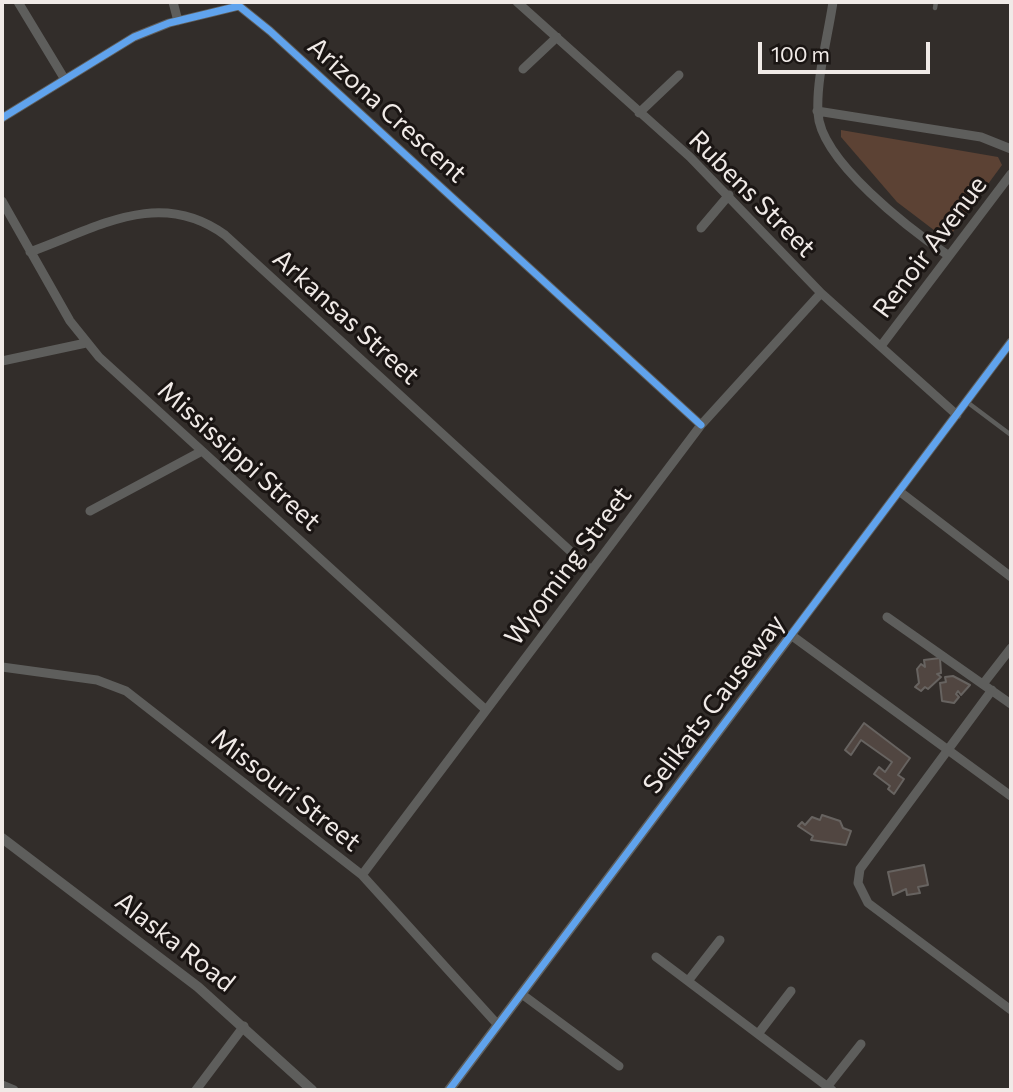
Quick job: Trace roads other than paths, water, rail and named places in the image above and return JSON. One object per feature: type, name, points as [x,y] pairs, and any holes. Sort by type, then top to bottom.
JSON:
[{"type":"street","points":[[18,2],[64,78]]},
{"type":"street","points":[[173,2],[178,21]]},
{"type":"street","name":"Rubens Street","points":[[517,2],[729,195],[821,293],[957,415]]},
{"type":"street","points":[[833,2],[817,111],[822,134],[832,150],[897,219],[949,256]]},
{"type":"street","name":"Arizona Crescent","points":[[2,118],[134,37],[178,21],[241,4],[701,425]]},
{"type":"street","points":[[523,69],[556,37]]},
{"type":"street","points":[[639,113],[678,75]]},
{"type":"street","name":"Renoir Avenue","points":[[817,111],[981,137],[1011,149]]},
{"type":"street","name":"Renoir Avenue","points":[[881,346],[1011,174]]},
{"type":"street","points":[[701,228],[729,195]]},
{"type":"street","name":"Mississippi Street","points":[[2,201],[86,342],[486,710]]},
{"type":"street","name":"Arkansas Street","points":[[30,252],[142,213],[176,212],[205,221],[235,244],[591,570]]},
{"type":"street","name":"Wyoming Street","points":[[362,875],[701,425],[821,293]]},
{"type":"street","points":[[2,361],[86,342]]},
{"type":"street","name":"Selikats Causeway","points":[[449,1090],[1011,342]]},
{"type":"street","points":[[90,511],[202,451]]},
{"type":"street","points":[[899,491],[1011,577]]},
{"type":"street","points":[[887,617],[1011,704]]},
{"type":"street","points":[[791,635],[1011,796]]},
{"type":"street","points":[[983,684],[1011,648]]},
{"type":"street","name":"Missouri Street","points":[[2,667],[118,686],[362,875],[498,1025]]},
{"type":"street","points":[[992,690],[946,748],[860,869],[858,883],[869,903],[1011,1010]]},
{"type":"street","name":"Alaska Road","points":[[2,838],[244,1026],[312,1090]]},
{"type":"street","points":[[688,981],[720,940]]},
{"type":"street","points":[[656,957],[830,1088],[860,1044]]},
{"type":"street","points":[[758,1034],[791,991]]},
{"type":"street","points":[[523,995],[619,1066]]},
{"type":"street","points":[[195,1090],[244,1026]]},
{"type":"street","points":[[2,1085],[14,1090]]},
{"type":"lane","points":[[967,402],[1011,435]]}]
